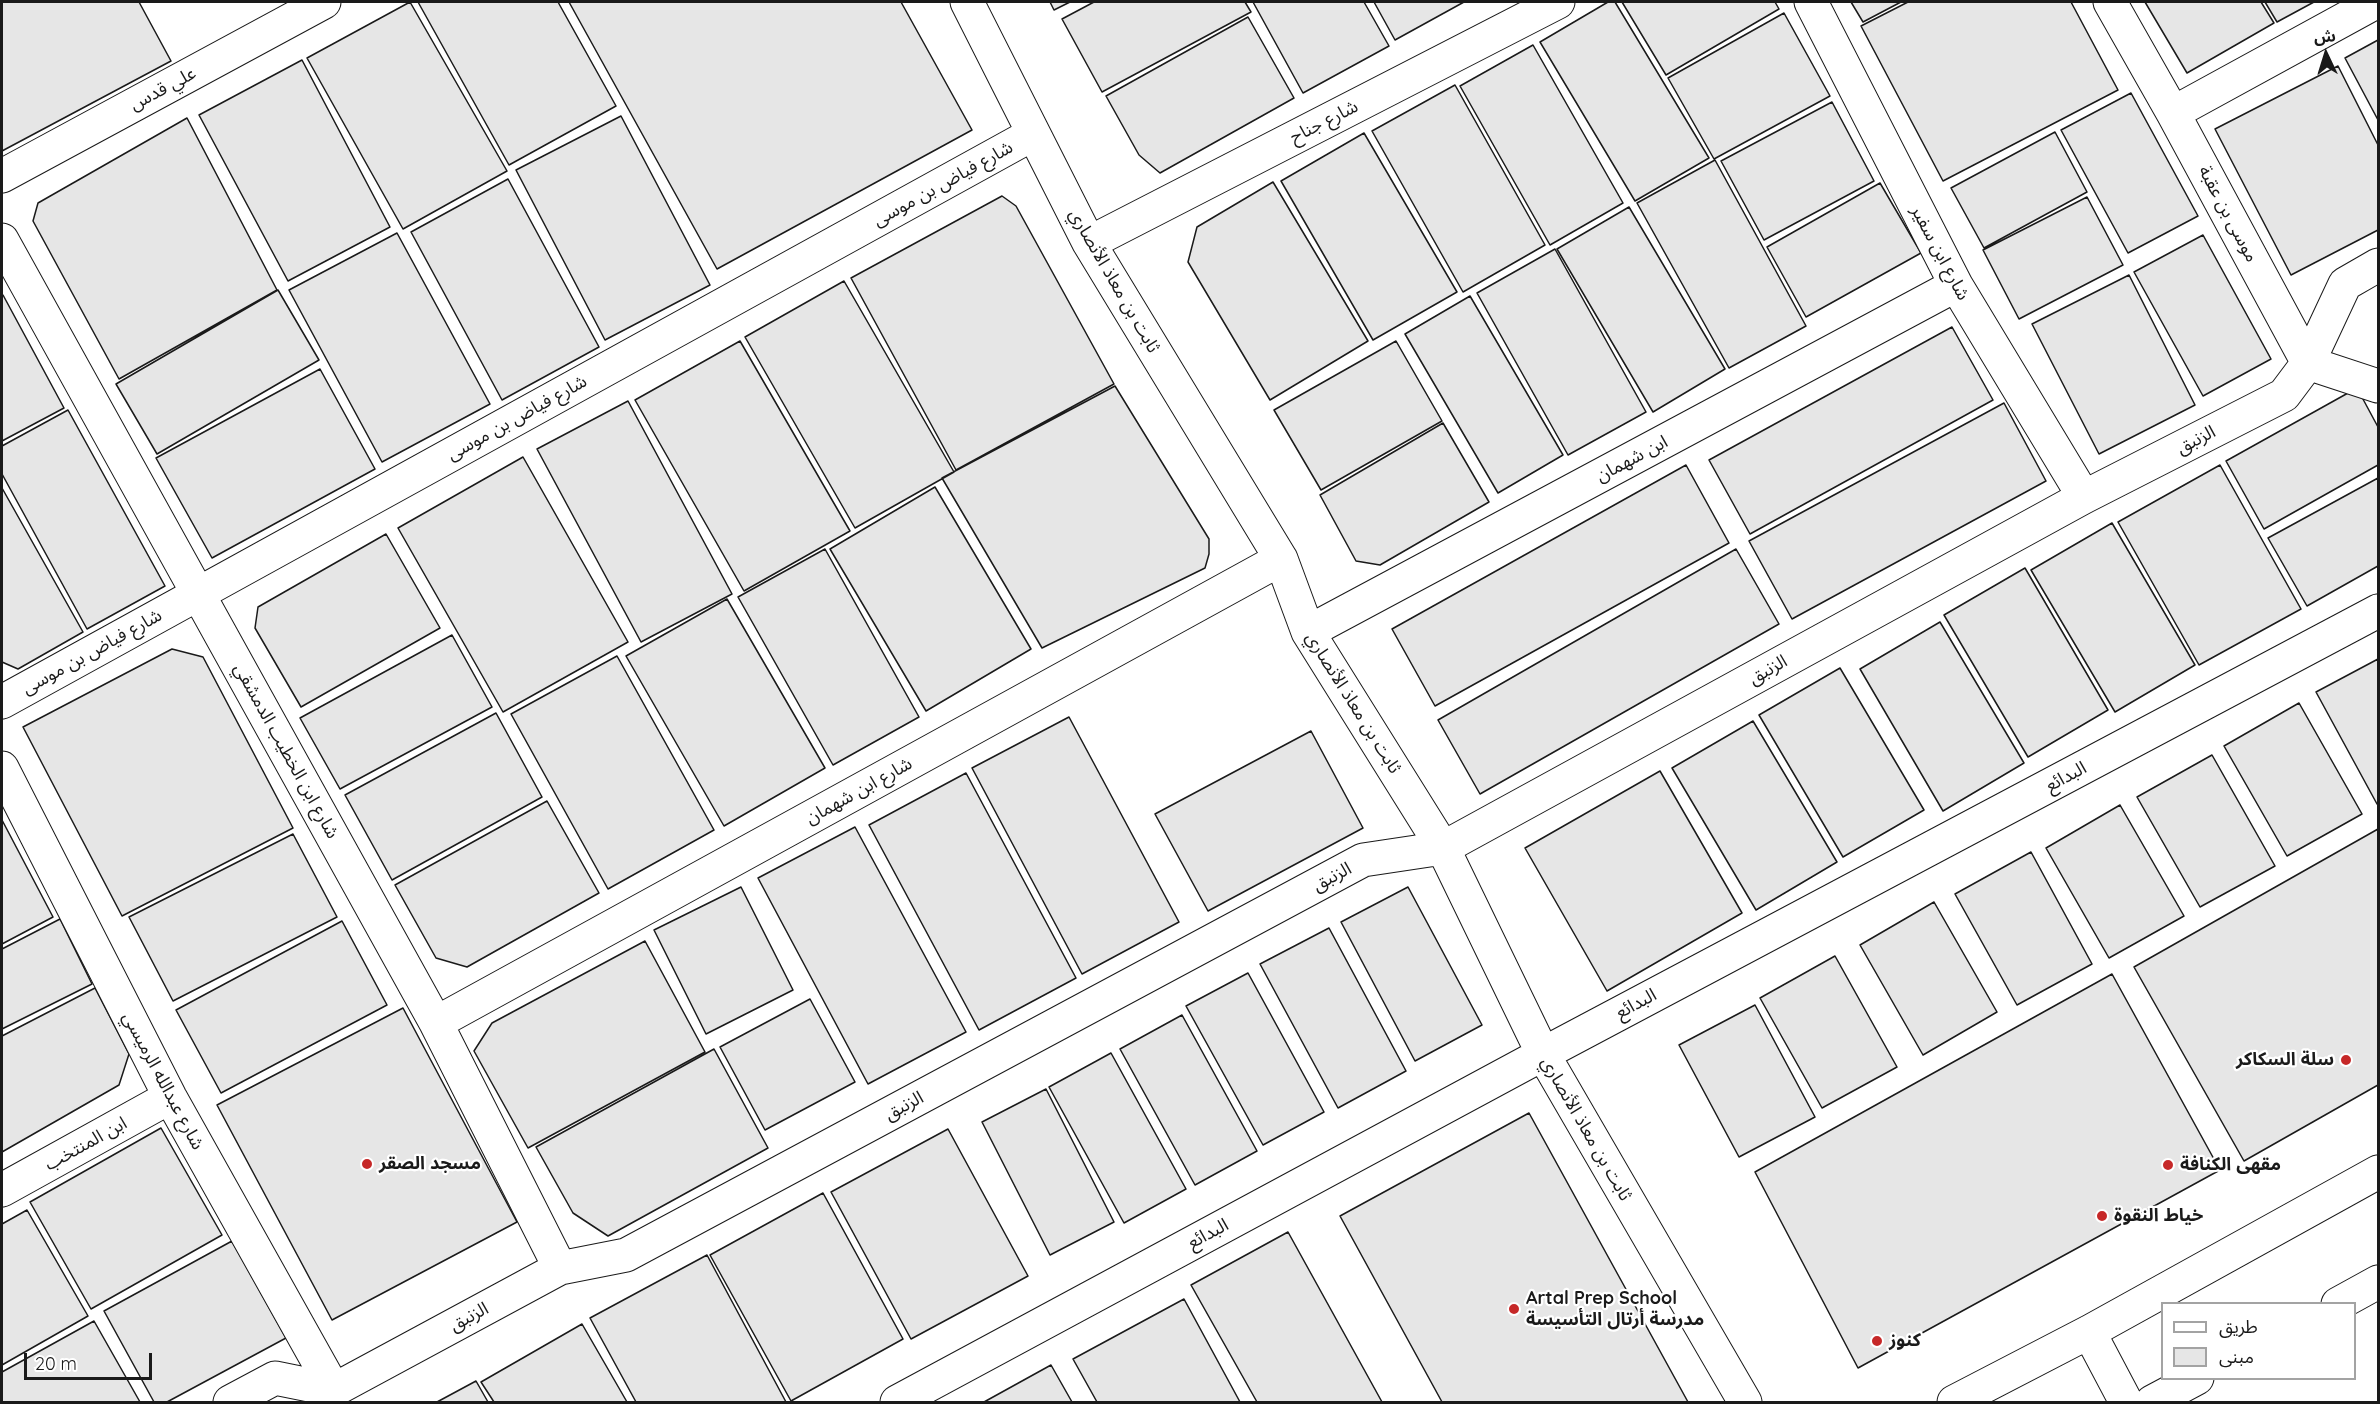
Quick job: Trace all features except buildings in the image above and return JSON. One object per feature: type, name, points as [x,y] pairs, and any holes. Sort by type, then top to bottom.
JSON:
[{"type":"street","name":"علي قدس","points":[[2,176],[324,2]]},
{"type":"street","name":"ثابت بن معاذ الأنصاري","points":[[967,2],[1089,243],[1281,559],[1308,632],[1443,848],[1543,1054],[1745,1402]]},
{"type":"street","name":"شارع جناح","points":[[1089,243],[1558,2]]},
{"type":"street","name":"شارع ابن سفير","points":[[1811,2],[1956,285],[2084,497]]},
{"type":"street","name":"موسى بن عقبة","points":[[2110,2],[2173,113],[2308,363]]},
{"type":"street","points":[[2173,113],[2376,2]]},
{"type":"street","name":"شارع فياض بن موسى","points":[[2,702],[1033,134]]},
{"type":"street","name":"شارع ابن الخطيب الدمشقي","points":[[2,240],[436,1023],[560,1268]]},
{"type":"street","name":"الزنبق","points":[[334,1390],[560,1268],[626,1255],[1363,860],[1443,848],[2084,497],[2284,395],[2308,363],[2344,284],[2379,265]]},
{"type":"street","name":"ابن شهمان","points":[[1308,632],[1956,285]]},
{"type":"street","points":[[2308,363],[2379,387]]},
{"type":"street","name":"شارع ابن شهمان","points":[[436,1023],[1281,559]]},
{"type":"street","name":"البدائع","points":[[897,1402],[1543,1054],[2379,611]]},
{"type":"street","name":"شارع عبدالله الرميسي","points":[[2,768],[170,1097],[334,1390]]},
{"type":"street","name":"ابن المنتخب","points":[[2,1190],[170,1097]]},
{"type":"street","points":[[1954,1402],[2089,1332],[2379,1172]]},
{"type":"street","points":[[2342,1302],[2379,1282]]},
{"type":"street","points":[[2089,1332],[2126,1402]]},
{"type":"street","points":[[2152,1402],[2193,1380]]},
{"type":"street","points":[[230,1402],[281,1390],[334,1390]]},
{"type":"place","name":"سلة السكاكر","points":[[2346,1060]]},
{"type":"place","name":"مسجد الصقر","points":[[367,1164]]},
{"type":"place","name":"مقهى الكنافة","points":[[2168,1165]]},
{"type":"place","name":"خياط النقوة","points":[[2102,1216]]},
{"type":"place","name":"Artal Prep School مدرسة أرتال التأسيسة","points":[[1514,1309]]},
{"type":"place","name":"كنوز","points":[[1877,1341]]}]
